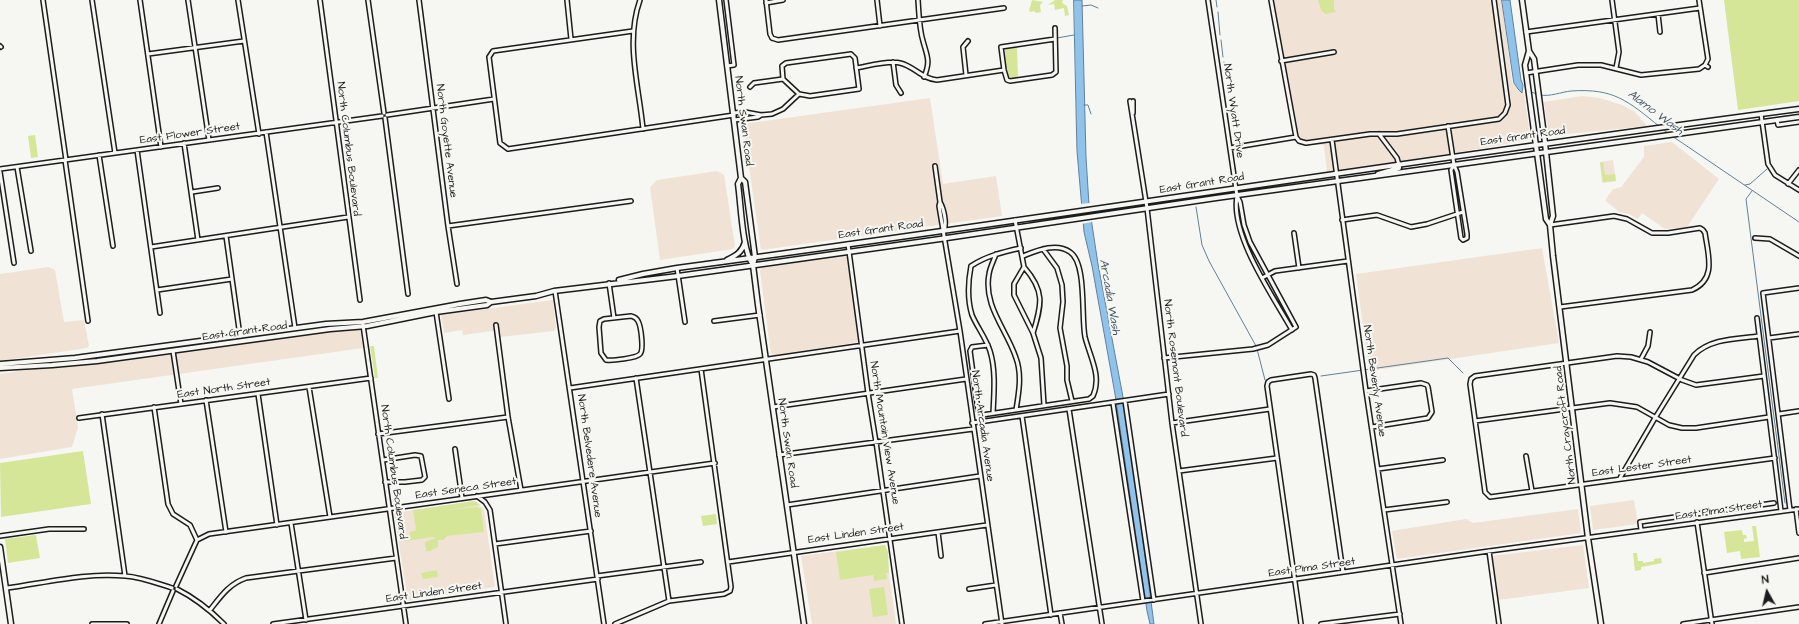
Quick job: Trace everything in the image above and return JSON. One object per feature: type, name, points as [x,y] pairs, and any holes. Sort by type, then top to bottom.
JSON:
[{"type":"main road","name":"North Swan Road","points":[[719,0],[741,178],[738,184],[748,258],[753,265],[804,624]]},
{"type":"main road","name":"North Craycroft Road","points":[[1522,0],[1529,51],[1534,59],[1545,143],[1553,216],[1550,225],[1588,538],[1601,624]]},
{"type":"main road","name":"North Craycroft Road","points":[[1529,51],[1525,65],[1546,219],[1550,225]]},
{"type":"main road","name":"East Grant Road","points":[[609,283],[643,274],[677,268],[944,231],[1536,144],[1799,109]]},
{"type":"main road","name":"East Grant Road","points":[[0,368],[52,365],[173,351],[486,305],[491,302],[536,296],[555,291],[609,283],[678,276],[1147,208],[1799,117]]},
{"type":"main road","points":[[1374,176],[1399,168],[1399,165]]},
{"type":"main road","name":"North Swan Road","points":[[741,178],[745,182],[756,257],[753,265]]},
{"type":"main road","points":[[721,262],[738,254],[743,248],[746,240]]},
{"type":"main road","name":"East Grant Road","points":[[0,364],[75,358],[295,328],[363,324],[460,304],[486,300],[491,302]]},
{"type":"main road","points":[[0,547],[1,564],[7,588],[12,624]]},
{"type":"street","points":[[43,0],[88,321]]},
{"type":"street","points":[[92,0],[115,153]]},
{"type":"street","points":[[140,0],[161,146]]},
{"type":"street","points":[[188,0],[209,140]]},
{"type":"street","points":[[238,0],[258,134]]},
{"type":"street","name":"North Columbus Boulevard","points":[[320,0],[360,300]]},
{"type":"street","points":[[368,0],[408,294]]},
{"type":"street","name":"North Goyette Avenue","points":[[419,0],[448,226],[457,284]]},
{"type":"street","points":[[567,0],[571,39]]},
{"type":"street","points":[[640,0],[633,32],[633,48],[643,129]]},
{"type":"street","name":"North Swan Road","points":[[726,0],[734,65],[727,66]]},
{"type":"street","points":[[783,0],[766,1],[771,39],[778,40],[1004,8]]},
{"type":"street","points":[[877,0],[880,26]]},
{"type":"street","points":[[918,0],[922,40],[928,57],[928,67],[924,77]]},
{"type":"street","name":"North Wyatt Drive","points":[[1208,0],[1230,148],[1236,196],[1235,204],[1240,234],[1262,278],[1294,329]]},
{"type":"street","points":[[1271,0],[1296,137],[1299,141],[1306,143],[1379,134],[1397,134],[1499,118],[1505,113],[1508,105],[1494,0]]},
{"type":"street","points":[[1612,0],[1619,52],[1616,68]]},
{"type":"street","points":[[1526,73],[1578,65],[1601,65],[1641,75],[1699,69],[1707,66],[1708,60],[1699,0]]},
{"type":"street","points":[[1526,32],[1700,8]]},
{"type":"street","points":[[1658,14],[1660,32]]},
{"type":"street","points":[[1055,28],[1056,72],[1052,75],[1010,81],[1005,77],[1001,47],[1055,39]]},
{"type":"street","points":[[633,32],[571,39],[493,51],[488,57],[500,144],[508,149],[734,116],[758,117],[761,115],[778,112],[799,94]]},
{"type":"street","points":[[148,54],[244,41]]},
{"type":"street","points":[[966,75],[963,47],[968,41]]},
{"type":"street","points":[[1282,61],[1334,52]]},
{"type":"street","points":[[851,54],[854,57],[859,89],[810,96],[799,94],[783,79],[782,66],[787,63],[851,54]]},
{"type":"street","points":[[893,62],[896,85],[901,93]]},
{"type":"street","points":[[856,68],[893,62],[901,63],[928,79],[937,80],[1004,70]]},
{"type":"street","points":[[750,87],[754,83],[783,79]]},
{"type":"street","name":"East Flower Street","points":[[0,171],[17,167],[161,146],[258,134],[494,100]]},
{"type":"street","name":"North Rosemont Boulevard","points":[[1132,101],[1135,110],[1133,113],[1147,208],[1172,423],[1201,624]]},
{"type":"street","points":[[734,116],[745,112],[761,115]]},
{"type":"street","points":[[1761,114],[1768,164],[1775,175],[1799,190]]},
{"type":"street","name":"East Grant Road","points":[[1777,120],[1778,125],[1799,122]]},
{"type":"street","points":[[1448,126],[1452,157],[1457,171],[1467,236],[1465,240],[1461,238],[1451,170],[1454,165]]},
{"type":"street","points":[[266,132],[295,328]]},
{"type":"street","points":[[1379,134],[1398,159],[1399,165]]},
{"type":"street","points":[[1230,148],[1296,137]]},
{"type":"street","name":"North Beverly Avenue","points":[[1332,140],[1366,391],[1401,624]]},
{"type":"street","points":[[184,143],[198,240]]},
{"type":"street","points":[[137,150],[160,314]]},
{"type":"street","points":[[99,155],[113,246]]},
{"type":"street","name":"North Arcadia Avenue","points":[[935,166],[940,202],[946,227],[944,231],[1002,623]]},
{"type":"street","points":[[17,167],[31,251]]},
{"type":"street","points":[[1788,184],[1799,170]]},
{"type":"street","points":[[0,171],[14,263]]},
{"type":"street","points":[[192,192],[218,188]]},
{"type":"street","points":[[1164,358],[1253,349],[1268,345],[1294,329],[1296,324],[1247,234],[1240,202],[1236,196]]},
{"type":"street","points":[[448,226],[631,201]]},
{"type":"street","points":[[1342,220],[1377,215],[1411,227],[1427,224],[1463,212]]},
{"type":"street","points":[[1550,225],[1614,216],[1627,219],[1652,232],[1668,233],[1700,228],[1705,233],[1709,268],[1705,281],[1699,287],[1692,290],[1560,307]]},
{"type":"street","points":[[151,247],[348,217]]},
{"type":"street","points":[[1015,220],[1024,267],[1037,283],[1040,294],[1037,320],[1033,333]]},
{"type":"street","points":[[1294,233],[1300,268]]},
{"type":"street","points":[[226,236],[240,336]]},
{"type":"street","points":[[1755,238],[1770,239],[1799,256]]},
{"type":"street","name":"North Mountain View Avenue","points":[[848,244],[902,624]]},
{"type":"street","points":[[988,346],[972,348],[970,353],[978,410],[982,415],[1089,399],[1093,396],[1097,383],[1092,354],[1086,337],[1083,288],[1078,263],[1070,252],[1056,247],[1043,249],[1023,256]]},
{"type":"street","points":[[993,413],[993,374],[990,352],[972,315],[968,291],[968,278],[971,266],[981,259],[1021,248]]},
{"type":"street","points":[[1043,249],[1057,268],[1062,285],[1063,302],[1060,328],[1067,366],[1067,380],[1072,401]]},
{"type":"street","points":[[996,254],[989,274],[988,292],[992,308],[1016,357],[1020,375],[1016,410]]},
{"type":"street","points":[[1262,278],[1276,271],[1348,261]]},
{"type":"street","points":[[1024,267],[1014,284],[1014,295],[1033,333],[1041,358],[1044,405]]},
{"type":"street","points":[[677,268],[684,322]]},
{"type":"street","points":[[157,290],[232,279]]},
{"type":"street","points":[[609,283],[614,318]]},
{"type":"street","points":[[1790,510],[1764,293],[1799,288]]},
{"type":"street","name":"North Belvedere Avenue","points":[[555,291],[604,624]]},
{"type":"street","points":[[1279,307],[1285,304]]},
{"type":"street","points":[[436,312],[449,399]]},
{"type":"street","points":[[714,321],[760,315]]},
{"type":"street","points":[[631,316],[637,319],[643,347],[640,355],[610,361],[603,357],[601,353],[599,324],[604,319],[614,318],[631,316]]},
{"type":"street","points":[[1757,318],[1781,511]]},
{"type":"street","name":"North Columbus Boulevard","points":[[363,324],[406,624]]},
{"type":"street","points":[[496,325],[508,417],[521,490]]},
{"type":"street","points":[[570,388],[960,331]]},
{"type":"street","points":[[1641,359],[1648,346],[1650,332]]},
{"type":"street","points":[[1769,338],[1799,334]]},
{"type":"street","points":[[1620,478],[1690,360],[1703,347],[1714,342],[1759,336]]},
{"type":"street","points":[[173,351],[181,404]]},
{"type":"street","points":[[1764,376],[1701,385],[1679,379],[1653,363],[1641,359],[1617,356],[1475,376],[1471,379],[1470,384],[1475,421],[1572,407],[1616,403],[1637,407],[1672,426],[1686,428],[1769,417]]},
{"type":"street","points":[[701,369],[728,562],[731,587],[730,591]]},
{"type":"street","points":[[1301,624],[1270,409],[1268,382],[1271,380],[1311,374],[1314,375],[1344,572]]},
{"type":"street","points":[[1467,376],[1471,379]]},
{"type":"street","name":"East North Street","points":[[79,418],[371,378]]},
{"type":"street","points":[[636,378],[668,601]]},
{"type":"street","points":[[773,407],[966,379]]},
{"type":"street","points":[[1366,391],[1421,383],[1427,385],[1430,400],[1432,412],[1428,418],[1372,427]]},
{"type":"street","points":[[309,387],[330,517]]},
{"type":"street","points":[[258,394],[277,525]]},
{"type":"street","points":[[972,423],[1169,394]]},
{"type":"street","points":[[206,400],[226,532]]},
{"type":"street","points":[[1125,401],[1153,600]]},
{"type":"street","points":[[1114,403],[1144,601]]},
{"type":"street","points":[[154,407],[168,504],[173,514],[190,525],[197,540],[159,624]]},
{"type":"street","points":[[1069,409],[1102,624]]},
{"type":"street","points":[[1172,423],[1270,409]]},
{"type":"street","points":[[1779,414],[1799,411]]},
{"type":"street","points":[[102,414],[125,576]]},
{"type":"street","points":[[1022,416],[1051,615]]},
{"type":"street","points":[[378,434],[508,417]]},
{"type":"street","name":"East Lester Street","points":[[1475,421],[1485,492],[1488,497],[1775,458]]},
{"type":"street","points":[[779,455],[973,429]]},
{"type":"street","points":[[455,449],[462,498]]},
{"type":"street","points":[[383,460],[415,455],[421,456],[425,477],[422,480],[385,482]]},
{"type":"street","points":[[1526,456],[1532,491]]},
{"type":"street","points":[[1179,471],[1277,458]]},
{"type":"street","points":[[1378,469],[1443,460]]},
{"type":"street","name":"East Seneca Street","points":[[197,540],[209,534],[715,464]]},
{"type":"street","points":[[787,505],[980,476]]},
{"type":"street","points":[[477,496],[485,502],[490,510],[506,624]]},
{"type":"street","points":[[1384,510],[1447,502]]},
{"type":"street","name":"East Pima Street","points":[[1641,530],[1640,522],[1774,503]]},
{"type":"street","points":[[1769,504],[1770,513]]},
{"type":"street","points":[[1797,509],[1799,534]]},
{"type":"street","name":"East Pima Street","points":[[985,624],[1002,623],[1099,607],[1489,551],[1797,509]]},
{"type":"street","points":[[1697,522],[1712,624]]},
{"type":"street","points":[[291,523],[306,620]]},
{"type":"street","name":"East Linden Street","points":[[728,562],[987,524]]},
{"type":"street","points":[[0,536],[49,529],[84,529]]},
{"type":"street","points":[[495,544],[591,531]]},
{"type":"street","points":[[938,532],[941,556]]},
{"type":"street","points":[[1489,551],[1499,624]]},
{"type":"street","points":[[210,610],[227,588],[246,578],[396,558]]},
{"type":"street","points":[[1704,572],[1799,558]]},
{"type":"street","name":"East Linden Street","points":[[273,624],[502,593],[701,562]]},
{"type":"street","points":[[7,588],[101,575],[125,576],[152,580],[190,596],[210,610],[224,624]]},
{"type":"street","points":[[969,589],[996,585]]},
{"type":"street","points":[[730,591],[734,595]]},
{"type":"street","points":[[615,624],[668,601],[724,594],[730,591]]},
{"type":"street","points":[[1682,624],[1799,607]]},
{"type":"street","points":[[1060,613],[1062,624]]},
{"type":"street","points":[[1321,624],[1400,614]]},
{"type":"street","points":[[92,624],[127,624]]},
{"type":"shaded area","points":[[1269,0],[1502,0],[1512,82],[1517,89],[1524,93],[1530,135],[1524,141],[1327,172],[1324,145],[1300,144],[1294,138]]},
{"type":"shaded area","points":[[1582,96],[1600,98],[1622,105],[1635,112],[1647,126],[1567,134],[1566,129],[1548,131],[1544,102]]},
{"type":"shaded area","points":[[930,98],[943,184],[996,176],[1002,216],[761,250],[743,124]]},
{"type":"shaded area","points":[[1672,142],[1719,179],[1687,227],[1665,229],[1642,213],[1638,219],[1629,214],[1619,212],[1606,201],[1613,189],[1621,187],[1644,157],[1644,146]]},
{"type":"shaded area","points":[[1613,160],[1616,181],[1602,183],[1600,162]]},
{"type":"shaded area","points":[[717,171],[724,175],[735,246],[733,249],[660,260],[650,187],[657,180]]},
{"type":"shaded area","points":[[1542,248],[1559,343],[1369,371],[1356,274]]},
{"type":"shaded area","points":[[843,255],[847,257],[859,342],[775,355],[771,354],[760,271],[761,268]]},
{"type":"shaded area","points":[[48,267],[55,270],[64,322],[84,320],[89,346],[87,348],[0,361],[0,274]]},
{"type":"shaded area","points":[[553,300],[556,328],[554,331],[500,337],[499,330],[463,335],[462,330],[444,333],[441,315]]},
{"type":"shaded area","points":[[356,324],[360,327],[363,348],[72,389],[78,427],[72,447],[0,459],[0,374]]},
{"type":"shaded area","points":[[1634,500],[1638,524],[1593,530],[1590,506]]},
{"type":"shaded area","points":[[475,501],[484,509],[495,587],[408,601],[394,513]]},
{"type":"shaded area","points":[[1578,509],[1581,533],[1397,559],[1392,531],[1466,519],[1473,523]]},
{"type":"shaded area","points":[[885,545],[896,624],[812,624],[801,556]]},
{"type":"shaded area","points":[[1583,545],[1589,588],[1498,600],[1492,556]]},
{"type":"green space","points":[[1032,0],[1043,2],[1040,5],[1041,12],[1036,13],[1034,11],[1029,11]]},
{"type":"green space","points":[[1055,0],[1063,0],[1062,3],[1067,6],[1069,15],[1065,16],[1064,8],[1055,10],[1054,4],[1048,5]]},
{"type":"green space","points":[[1318,0],[1334,0],[1334,9],[1336,12],[1325,14],[1321,10]]},
{"type":"green space","points":[[1724,0],[1799,0],[1799,101],[1738,110]]},
{"type":"green space","points":[[1017,47],[1018,78],[1010,79],[1007,76],[1004,52],[1006,48]]},
{"type":"green space","points":[[35,135],[38,157],[31,158],[28,136]]},
{"type":"green space","points":[[1603,162],[1605,175],[1615,174],[1616,181],[1603,182],[1600,163]]},
{"type":"green space","points":[[370,346],[374,346],[378,378],[375,378]]},
{"type":"green space","points":[[83,451],[91,504],[1,517],[0,463]]},
{"type":"green space","points":[[475,501],[480,505],[448,510],[477,507],[481,509],[484,532],[447,536],[443,540],[438,540],[438,547],[430,551],[426,551],[425,542],[436,538],[434,537],[404,541],[404,537],[410,536],[410,532],[416,530],[413,510]]},
{"type":"green space","points":[[716,514],[717,524],[703,526],[701,516]]},
{"type":"green space","points":[[1752,526],[1756,526],[1760,557],[1741,559],[1740,551],[1727,553],[1724,532],[1742,530],[1743,535],[1746,535],[1747,538],[1744,539],[1744,542],[1754,541]]},
{"type":"green space","points":[[36,535],[40,558],[8,563],[5,539]]},
{"type":"green space","points":[[885,545],[888,552],[889,573],[886,573],[887,579],[874,581],[873,575],[840,580],[836,552]]},
{"type":"green space","points":[[1633,553],[1637,553],[1638,561],[1643,561],[1643,563],[1661,558],[1662,563],[1641,567],[1641,570],[1635,571]]},
{"type":"green space","points":[[437,570],[438,577],[423,579],[421,573]]},
{"type":"green space","points":[[884,587],[888,615],[873,617],[869,589]]},
{"type":"water","name":"Arcadia Wash","points":[[1074,0],[1082,0],[1086,157],[1089,205],[1098,264],[1126,413],[1154,624],[1150,624],[1147,611],[1115,394],[1092,266],[1084,232],[1077,151]]},
{"type":"water","points":[[1502,0],[1510,0],[1521,80],[1523,85],[1522,93],[1514,83]]},
{"type":"pier","points":[[1090,203],[1092,222],[1081,224],[1079,204]]},
{"type":"waterway","points":[[1216,0],[1217,7]]},
{"type":"waterway","points":[[1082,6],[1091,5],[1098,8]]},
{"type":"waterway","points":[[1218,12],[1220,35]]},
{"type":"waterway","points":[[1057,38],[1074,35]]},
{"type":"waterway","points":[[1221,40],[1223,57]]},
{"type":"waterway","points":[[1224,62],[1225,68]]},
{"type":"waterway","name":"Alamo Wash","points":[[1540,95],[1571,91],[1610,94],[1629,103],[1660,127]]},
{"type":"waterway","name":"Alamo Wash","points":[[1531,92],[1537,94]]},
{"type":"waterway","points":[[1084,105],[1088,105],[1091,114]]},
{"type":"waterway","name":"Alamo Wash","points":[[1662,129],[1668,133]]},
{"type":"waterway","name":"Alamo Wash","points":[[1672,136],[1799,222]]},
{"type":"waterway","points":[[1745,185],[1750,184],[1767,169]]},
{"type":"waterway","points":[[1752,191],[1746,199],[1785,503]]},
{"type":"waterway","points":[[1196,207],[1202,245],[1209,261],[1256,346]]},
{"type":"waterway","points":[[1257,349],[1265,380]]},
{"type":"waterway","points":[[1321,376],[1448,358],[1463,373]]}]
